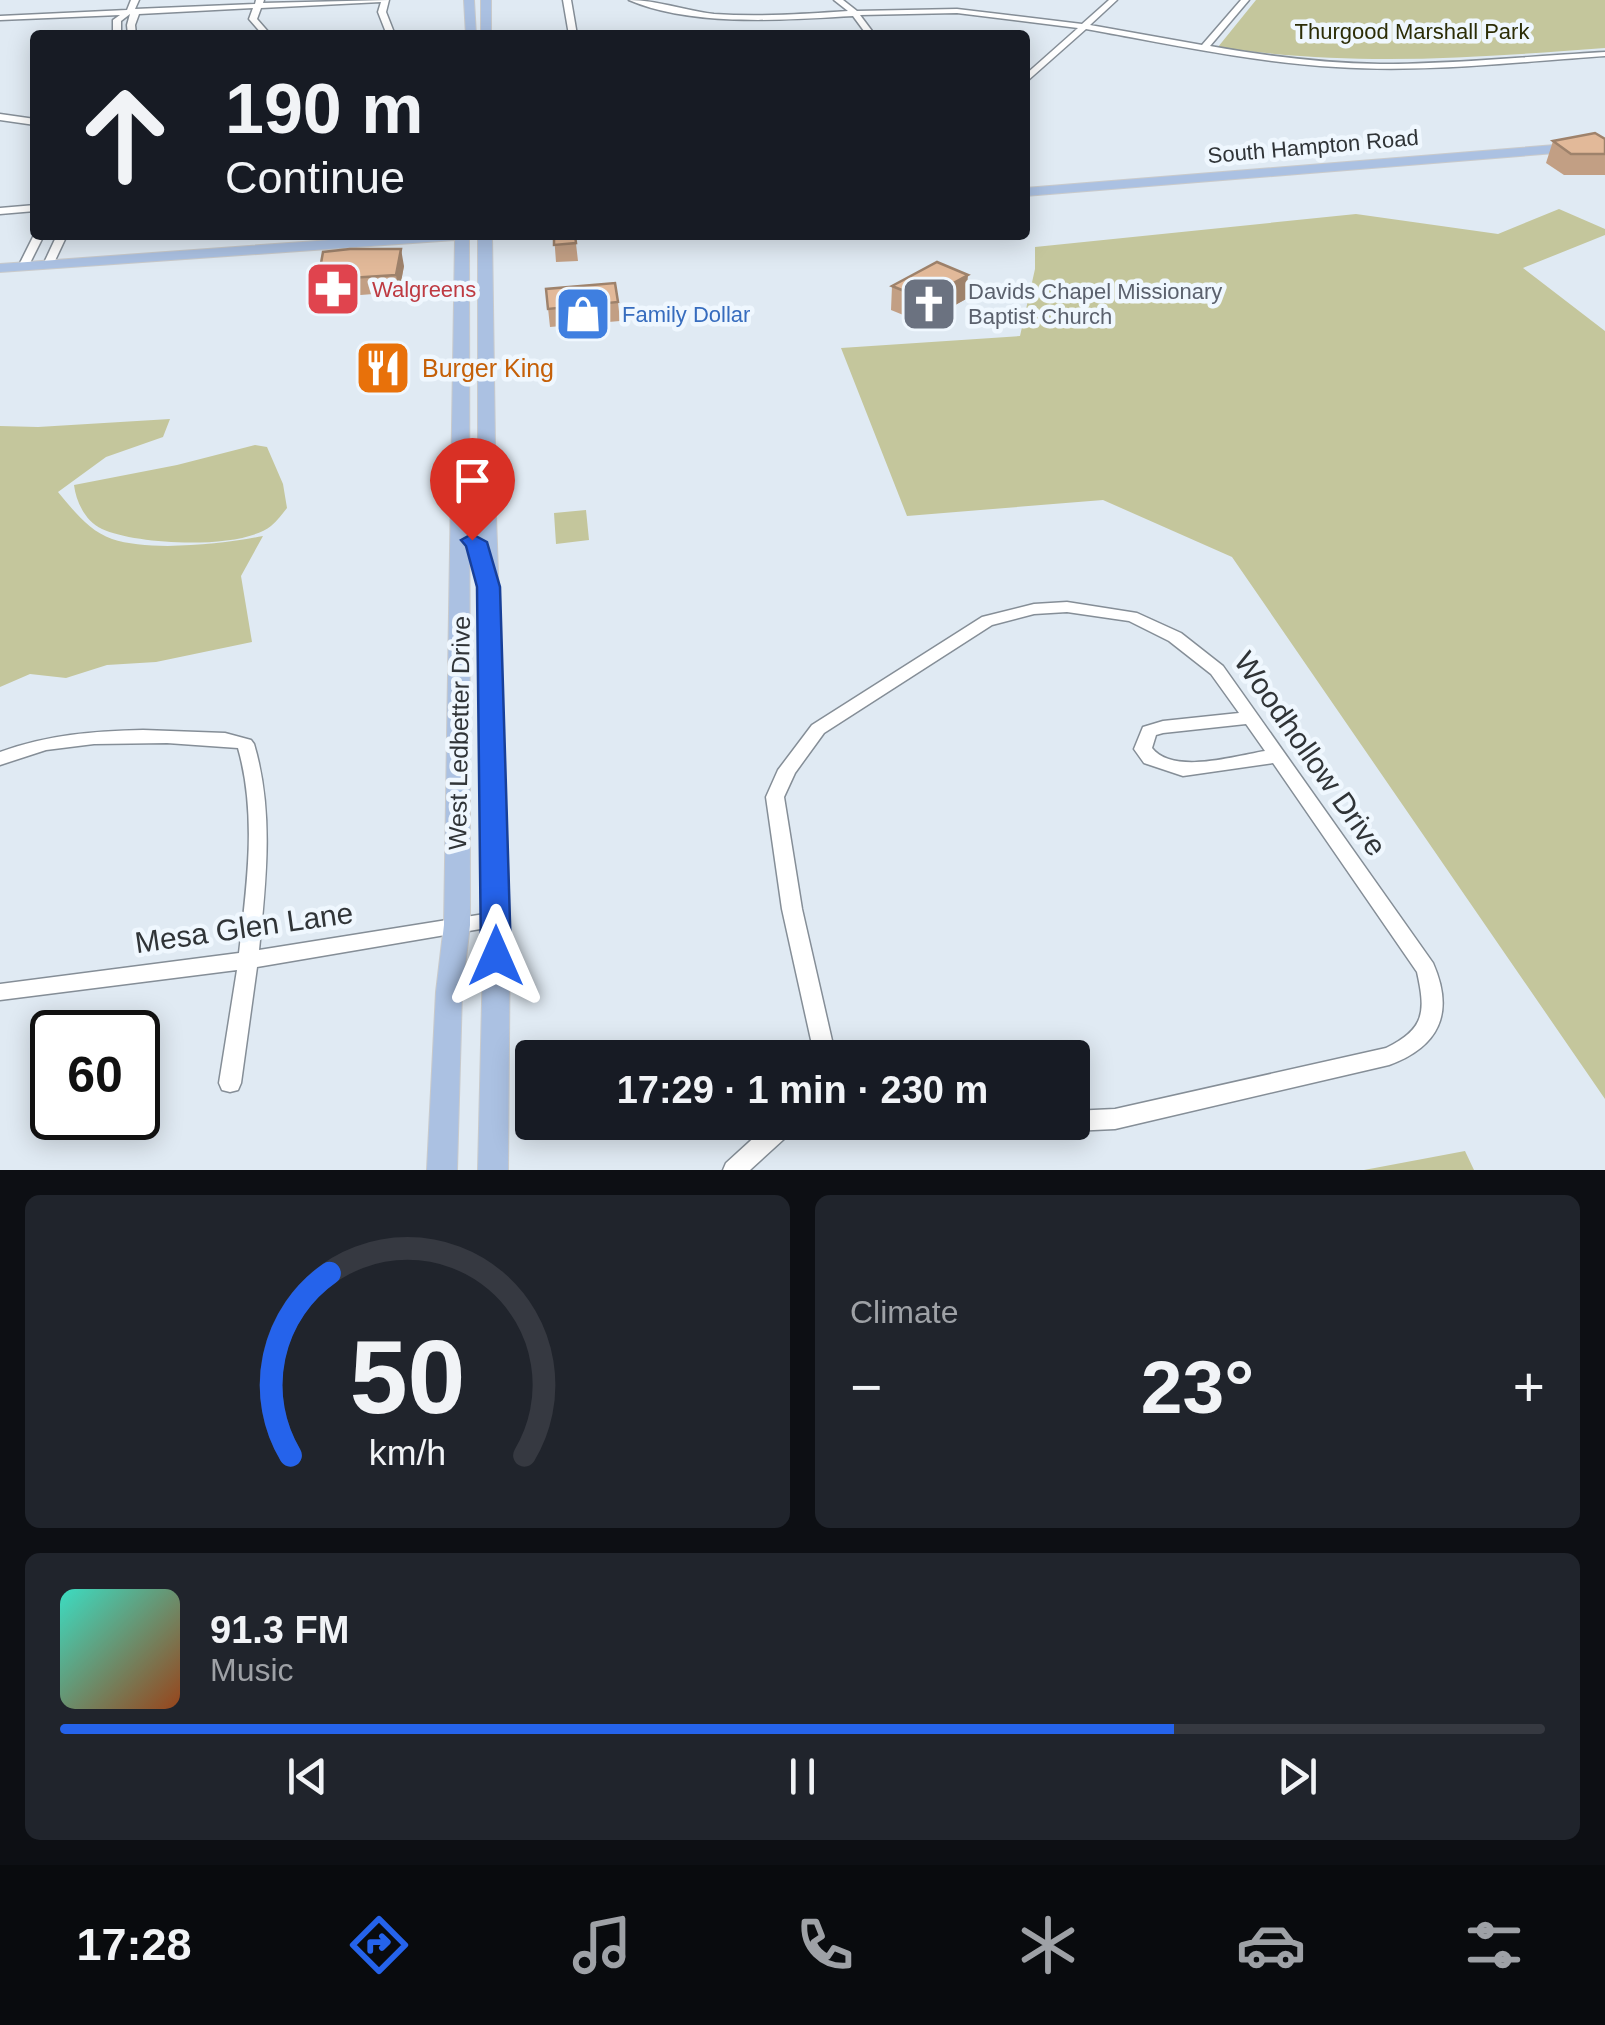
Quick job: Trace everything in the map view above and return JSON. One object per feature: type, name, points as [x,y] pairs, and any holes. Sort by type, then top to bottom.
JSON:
[{"type":"main road","points":[[469,0],[470,30]]},
{"type":"main road","points":[[486,0],[486,30]]},
{"type":"main road","name":"South Hampton Road","points":[[1030,191],[1106,181],[1605,142]]},
{"type":"main road","name":"South Hampton Road","points":[[1030,182],[1106,181]]},
{"type":"main road","points":[[144,253],[278,240]]},
{"type":"main road","points":[[0,268],[26,262],[144,253],[373,240]]},
{"type":"main road","name":"West Ledbetter Drive","points":[[442,1170],[457,925],[461,240]]},
{"type":"main road","name":"West Ledbetter Drive","points":[[485,240],[486,499],[497,920],[494,1170]]},
{"type":"main road","points":[[0,258],[26,262]]},
{"type":"main road","points":[[460,348],[488,346]]},
{"type":"main road","points":[[462,447],[468,482],[476,496],[486,499]]},
{"type":"main road","points":[[462,541],[476,542],[488,587]]},
{"type":"street","points":[[117,30],[117,20],[130,11],[135,0]]},
{"type":"street","points":[[0,18],[382,0],[389,30]]},
{"type":"street","points":[[567,0],[573,30]]},
{"type":"street","points":[[633,0],[734,17],[959,11],[1307,63],[1391,66],[1605,54]]},
{"type":"street","points":[[838,0],[854,12],[867,30]]},
{"type":"street","points":[[959,0],[959,11]]},
{"type":"street","points":[[1030,76],[1112,0]]},
{"type":"street","points":[[1204,48],[1246,0]]},
{"type":"street","points":[[259,3],[253,19],[263,30]]},
{"type":"street","points":[[130,11],[135,14],[131,30]]},
{"type":"street","points":[[1030,66],[1040,68]]},
{"type":"street","points":[[0,117],[30,121]]},
{"type":"street","points":[[0,211],[30,208]]},
{"type":"street","points":[[26,262],[37,240]]},
{"type":"street","points":[[51,260],[60,240]]},
{"type":"street","name":"Woodhollow Drive","points":[[822,1040],[792,909],[776,796],[787,770],[818,729],[987,621],[1051,607],[1108,611],[1175,637],[1217,670],[1426,969],[1435,1002],[1431,1026],[1412,1046],[1389,1056],[1115,1119],[1090,1120]]},
{"type":"street","points":[[1251,718],[1163,727],[1149,731],[1143,748],[1150,759],[1182,770],[1276,756]]},
{"type":"street","points":[[0,760],[33,746],[82,739],[216,738],[244,744],[254,763],[257,828],[249,960],[230,1083]]},
{"type":"street","name":"Mesa Glen Lane","points":[[0,992],[249,960],[497,920]]},
{"type":"street","points":[[734,1170],[767,1140]]},
{"type":"green space","name":"Thurgood Marshall Park","points":[[1256,0],[1605,0],[1605,48],[1364,59],[1218,47]]},
{"type":"green space","points":[[1559,209],[1605,229],[1605,235],[1523,268],[1605,331],[1605,1099],[1232,557],[1103,500],[907,516],[841,348],[1020,336],[1035,269],[1035,247],[1356,214],[1498,234]]},
{"type":"green space","points":[[170,419],[163,437],[106,457],[58,492],[96,531],[128,543],[187,545],[263,536],[241,576],[252,642],[156,662],[107,665],[66,678],[30,674],[0,687],[0,426]]},
{"type":"green space","points":[[255,445],[267,447],[283,484],[287,508],[271,526],[257,534],[214,542],[139,539],[91,522],[75,491],[74,485]]},
{"type":"green space","points":[[586,510],[589,540],[556,544],[554,513]]},
{"type":"green space","points":[[1465,1151],[1474,1170],[1364,1170]]},
{"type":"building","points":[[1595,133],[1605,139],[1605,154],[1571,154],[1553,141]]},
{"type":"building","points":[[554,240],[576,240],[576,243],[554,245]]},
{"type":"building","points":[[401,249],[396,275],[318,280],[323,252]]},
{"type":"building","points":[[937,262],[968,275],[924,299],[892,286]]},
{"type":"building","points":[[615,283],[618,302],[548,309],[546,289]]},
{"type":"place","name":"Walgreens","points":[[333,289]]},
{"type":"place","name":"Davids Chapel Missionary Baptist Church","points":[[929,304]]},
{"type":"place","name":"Family Dollar","points":[[583,314]]},
{"type":"place","name":"Burger King","points":[[383,368]]},
{"type":"route","points":[[472,540],[476,542],[488,587],[496,956]]}]
